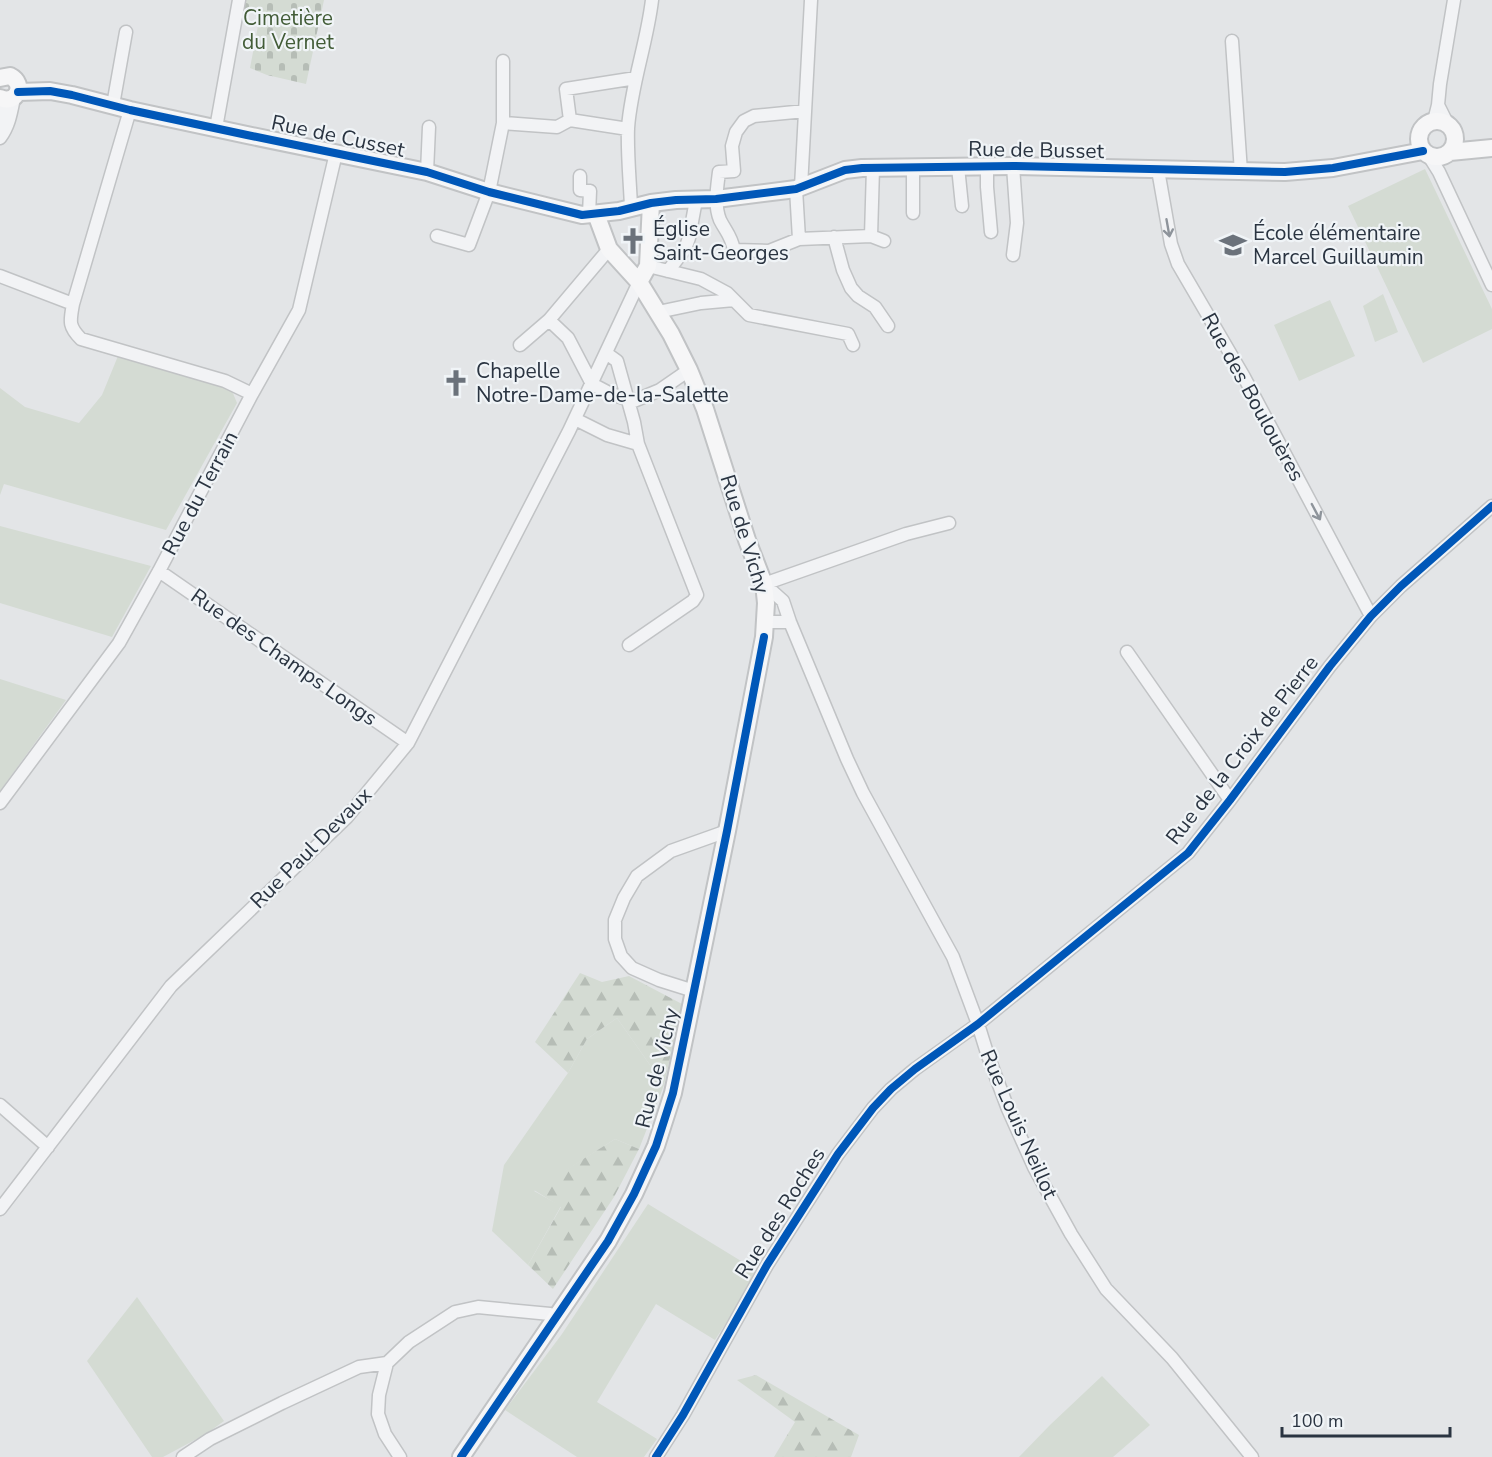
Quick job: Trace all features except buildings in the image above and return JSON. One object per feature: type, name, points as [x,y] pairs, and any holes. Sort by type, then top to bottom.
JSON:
[{"type":"street","points":[[216,128],[239,0]]},
{"type":"street","points":[[631,207],[628,129],[652,0]]},
{"type":"street","points":[[799,239],[798,188],[811,0]]},
{"type":"street","points":[[1434,154],[1454,146],[1455,140],[1443,121],[1440,84],[1454,0]]},
{"type":"street","points":[[112,105],[126,32]]},
{"type":"street","points":[[1233,41],[1241,172]]},
{"type":"street","points":[[436,236],[469,245],[489,192],[502,123],[503,61]]},
{"type":"street","points":[[570,120],[566,89],[636,78]]},
{"type":"street","points":[[0,130],[6,89]]},
{"type":"street","points":[[0,138],[10,117],[6,89]]},
{"type":"street","name":"Rue de Cusset","points":[[6,89],[50,91],[72,95],[130,110],[427,172],[489,192],[582,215],[592,214]]},
{"type":"street","points":[[130,110],[73,304],[70,318],[72,331],[81,339],[225,381],[252,394]]},
{"type":"street","points":[[805,111],[754,116],[744,121],[736,132],[732,146],[734,171],[719,172],[716,199],[720,219],[732,238],[734,250],[770,250],[799,239],[871,236],[884,241]]},
{"type":"street","points":[[502,123],[557,127],[570,120],[628,129]]},
{"type":"street","points":[[1443,121],[1427,124],[1422,129],[1492,285]]},
{"type":"street","name":"Rue de Busset","points":[[1443,121],[1492,146]]},
{"type":"street","points":[[427,172],[429,127]]},
{"type":"street","name":"Rue de Busset","points":[[592,214],[651,203],[716,199],[798,188],[845,170],[1013,166],[1285,172],[1333,168],[1492,146]]},
{"type":"street","name":"Rue du Terrain","points":[[0,803],[119,643],[299,310],[336,153]]},
{"type":"street","points":[[987,166],[991,232]]},
{"type":"street","points":[[1013,166],[1017,224],[1013,255]]},
{"type":"street","points":[[913,167],[913,213]]},
{"type":"street","points":[[958,167],[962,206]]},
{"type":"street","points":[[871,236],[873,168]]},
{"type":"street","name":"Rue des Boulouères","points":[[1158,170],[1171,244],[1178,264],[1244,377],[1371,616]]},
{"type":"street","points":[[520,345],[549,320],[609,249],[592,214],[590,191],[580,190],[580,176]]},
{"type":"street","points":[[668,271],[685,249],[696,200]]},
{"type":"street","points":[[639,282],[648,266],[651,203]]},
{"type":"street","points":[[834,237],[843,270],[851,288],[858,296],[875,307],[888,326]]},
{"type":"street","name":"Rue de Vichy","points":[[461,1457],[608,1241],[634,1194],[656,1146],[674,1093],[764,637],[766,603],[764,584],[747,540],[705,410],[689,370],[658,312],[639,282],[609,249]]},
{"type":"street","points":[[648,266],[701,279],[727,293],[748,315],[848,334],[853,345]]},
{"type":"street","points":[[0,276],[73,304]]},
{"type":"street","name":"Rue Paul Devaux","points":[[0,1209],[171,986],[347,818],[408,743],[592,384],[639,282]]},
{"type":"street","points":[[658,312],[701,303],[734,300]]},
{"type":"street","points":[[549,320],[568,338],[592,384],[628,401],[660,390],[689,370]]},
{"type":"street","points":[[606,353],[617,361],[638,444],[697,595],[693,601],[628,645]]},
{"type":"street","points":[[574,419],[608,435],[638,444]]},
{"type":"street","name":"Rue de la Croix de Pierre","points":[[978,1024],[1188,853],[1330,666],[1371,616],[1401,586],[1492,506]]},
{"type":"street","points":[[764,584],[906,534],[949,523]]},
{"type":"street","name":"Rue des Champs Longs","points":[[159,571],[408,743]]},
{"type":"street","name":"Rue Louis Neillot","points":[[764,584],[783,601],[863,793],[953,957],[1008,1109],[1034,1167],[1076,1244],[1106,1289],[1172,1358],[1252,1457]]},
{"type":"street","points":[[765,622],[790,622]]},
{"type":"street","points":[[1127,652],[1230,800]]},
{"type":"street","points":[[694,991],[659,980],[632,968],[621,956],[615,939],[615,920],[637,876],[670,851],[727,831]]},
{"type":"street","name":"Rue des Roches","points":[[656,1457],[683,1415],[767,1265],[838,1154],[873,1108],[891,1089],[978,1024]]},
{"type":"street","points":[[0,1105],[48,1147]]},
{"type":"street","points":[[400,1457],[385,1434],[378,1414],[379,1395],[387,1363],[409,1342],[456,1312],[478,1307],[550,1314],[556,1317]]},
{"type":"street","points":[[183,1457],[210,1439],[359,1367],[387,1363]]},
{"type":"green space","name":"Cimetière du Vernet","points":[[242,0],[324,0],[306,84],[267,75],[250,68],[260,15],[240,10]]},
{"type":"green space","points":[[1425,169],[1492,309],[1492,329],[1423,363],[1348,206]]},
{"type":"green space","points":[[1383,294],[1398,332],[1375,342],[1363,306]]},
{"type":"green space","points":[[1330,300],[1355,356],[1299,381],[1274,325]]},
{"type":"green space","points":[[118,356],[230,386],[237,403],[166,530],[4,484],[0,495],[0,388],[25,407],[79,423],[102,395]]},
{"type":"green space","points":[[0,526],[151,566],[112,637],[0,603]]},
{"type":"green space","points":[[0,679],[66,700],[0,791]]},
{"type":"green space","points":[[580,973],[602,982],[629,976],[682,1004],[664,1085],[617,1018],[587,1039],[568,1073],[535,1042]]},
{"type":"green space","points":[[617,1018],[664,1085],[639,1149],[615,1139],[534,1191],[561,1206],[528,1265],[492,1231],[504,1165],[568,1073],[587,1039]]},
{"type":"green space","points":[[615,1139],[639,1149],[614,1197],[553,1289],[528,1265],[561,1207],[534,1190]]},
{"type":"green space","points":[[648,1204],[759,1272],[715,1340],[656,1304],[597,1402],[657,1439],[644,1457],[577,1457],[505,1410],[562,1334]]},
{"type":"green space","points":[[137,1297],[224,1421],[206,1434],[163,1457],[152,1457],[87,1361]]},
{"type":"green space","points":[[756,1375],[859,1435],[851,1457],[774,1457],[795,1422],[737,1380]]},
{"type":"green space","points":[[1102,1376],[1150,1425],[1113,1457],[1019,1457],[1050,1425]]},
{"type":"cycle path","points":[[18,92],[50,91],[72,95],[130,110],[427,172],[489,192],[582,215],[619,211],[651,203],[716,199],[796,189],[845,170],[862,168],[1013,166],[1285,172],[1333,168],[1423,151]]},
{"type":"cycle path","points":[[656,1457],[683,1415],[767,1265],[838,1154],[873,1108],[915,1069],[978,1024],[1188,853],[1330,666],[1371,616],[1401,586],[1492,506]]},
{"type":"cycle path","points":[[461,1457],[608,1241],[634,1194],[656,1146],[673,1093],[764,637]]},
{"type":"place","name":"Église Saint-Georges","points":[[633,241]]},
{"type":"place","name":"École élémentaire Marcel Guillaumin","points":[[1233,245]]},
{"type":"place","name":"Chapelle Notre-Dame-de-la-Salette","points":[[456,383]]}]
